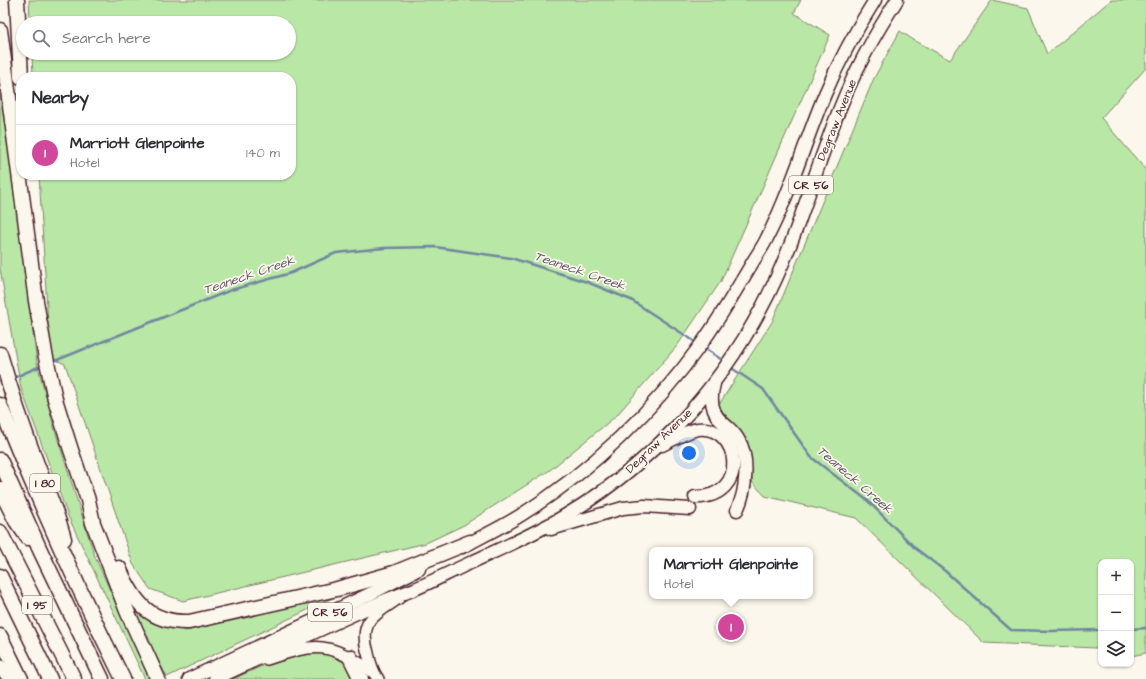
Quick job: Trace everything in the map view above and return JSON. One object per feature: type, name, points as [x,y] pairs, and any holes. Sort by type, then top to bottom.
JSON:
[{"type":"highway","points":[[17,0],[18,16]]},
{"type":"highway","points":[[0,30],[16,149]]},
{"type":"highway","points":[[20,60],[21,72]]},
{"type":"highway","points":[[20,180],[28,229],[36,301],[45,353],[64,429],[88,500],[126,582],[135,598],[147,610],[162,619],[180,623],[199,621],[381,577],[401,571],[470,542]]},
{"type":"highway","points":[[27,180],[28,229]]},
{"type":"highway","name":"I 80","points":[[0,354],[33,454],[59,518],[75,578]]},
{"type":"highway","points":[[0,405],[75,578],[123,679]]},
{"type":"highway","name":"I 95","points":[[0,460],[48,566],[102,679]]},
{"type":"highway","points":[[0,489],[16,522],[48,566]]},
{"type":"highway","points":[[88,500],[93,523],[119,591],[134,628],[158,679]]},
{"type":"highway","name":"I 95","points":[[0,532],[74,679]]},
{"type":"highway","name":"I 95","points":[[0,576],[50,679]]},
{"type":"highway","points":[[0,636],[21,679]]},
{"type":"highway","points":[[350,657],[371,676]]},
{"type":"highway","points":[[0,667],[12,679]]},
{"type":"main road","name":"Degraw Avenue","points":[[189,679],[372,593],[528,510],[594,460],[631,426],[653,404],[695,353],[728,305],[768,238],[832,79],[853,37],[875,0]]},
{"type":"main road","name":"Degraw Avenue","points":[[215,679],[375,604],[412,590],[527,536],[592,498],[622,476],[652,450],[684,417],[718,377],[736,352],[762,308],[782,265],[847,92],[867,50],[897,0]]},
{"type":"main road","points":[[718,377],[712,395],[714,413],[720,421],[735,434],[741,443],[744,454],[745,470],[742,496],[737,510]]},
{"type":"main road","points":[[652,450],[697,429],[706,429],[714,432],[726,441],[734,460],[733,472],[728,483],[716,493],[706,497],[695,497]]},
{"type":"main road","points":[[527,536],[623,508],[650,506],[690,509]]},
{"type":"main road","points":[[371,676],[364,641],[367,625],[379,612],[412,590]]},
{"type":"main road","points":[[234,670],[296,650],[311,647],[325,648],[350,657]]},
{"type":"green space","points":[[29,0],[801,0],[794,13],[830,35],[721,281],[677,346],[616,416],[550,470],[464,525],[426,543],[183,601],[150,589],[133,564],[65,364],[50,357],[39,180],[296,180],[296,72],[33,72],[32,60],[296,60],[296,16],[30,16]]},
{"type":"green space","points":[[992,0],[1028,8],[1047,54],[1111,0],[1146,0],[1146,68],[1101,118],[1146,170],[1146,653],[1134,655],[1134,559],[1098,559],[1098,649],[984,643],[856,518],[765,496],[752,482],[750,453],[737,428],[718,406],[772,322],[874,78],[900,31],[950,60]]},
{"type":"green space","points":[[0,87],[37,363],[54,427],[95,557],[150,679],[145,679],[68,516],[21,388],[0,269]]},
{"type":"green space","points":[[339,595],[167,677],[129,605],[155,622],[186,631]]},
{"type":"green space","points":[[304,653],[324,653],[343,661],[356,679],[233,679],[262,666]]},
{"type":"waterway","name":"Teaneck Creek","points":[[52,362],[231,290],[291,273],[336,253],[384,248],[435,247],[511,258],[587,282],[631,300],[697,343]]},
{"type":"waterway","name":"Teaneck Creek","points":[[703,347],[725,362]]},
{"type":"waterway","name":"Teaneck Creek","points":[[13,378],[43,365]]},
{"type":"waterway","name":"Teaneck Creek","points":[[730,367],[763,389],[811,457],[868,501],[915,548],[945,571],[1011,630],[1098,630]]},
{"type":"waterway","name":"Teaneck Creek","points":[[1134,629],[1146,628]]},
{"type":"place","name":"Marriott Glenpointe","points":[[731,627]]}]
